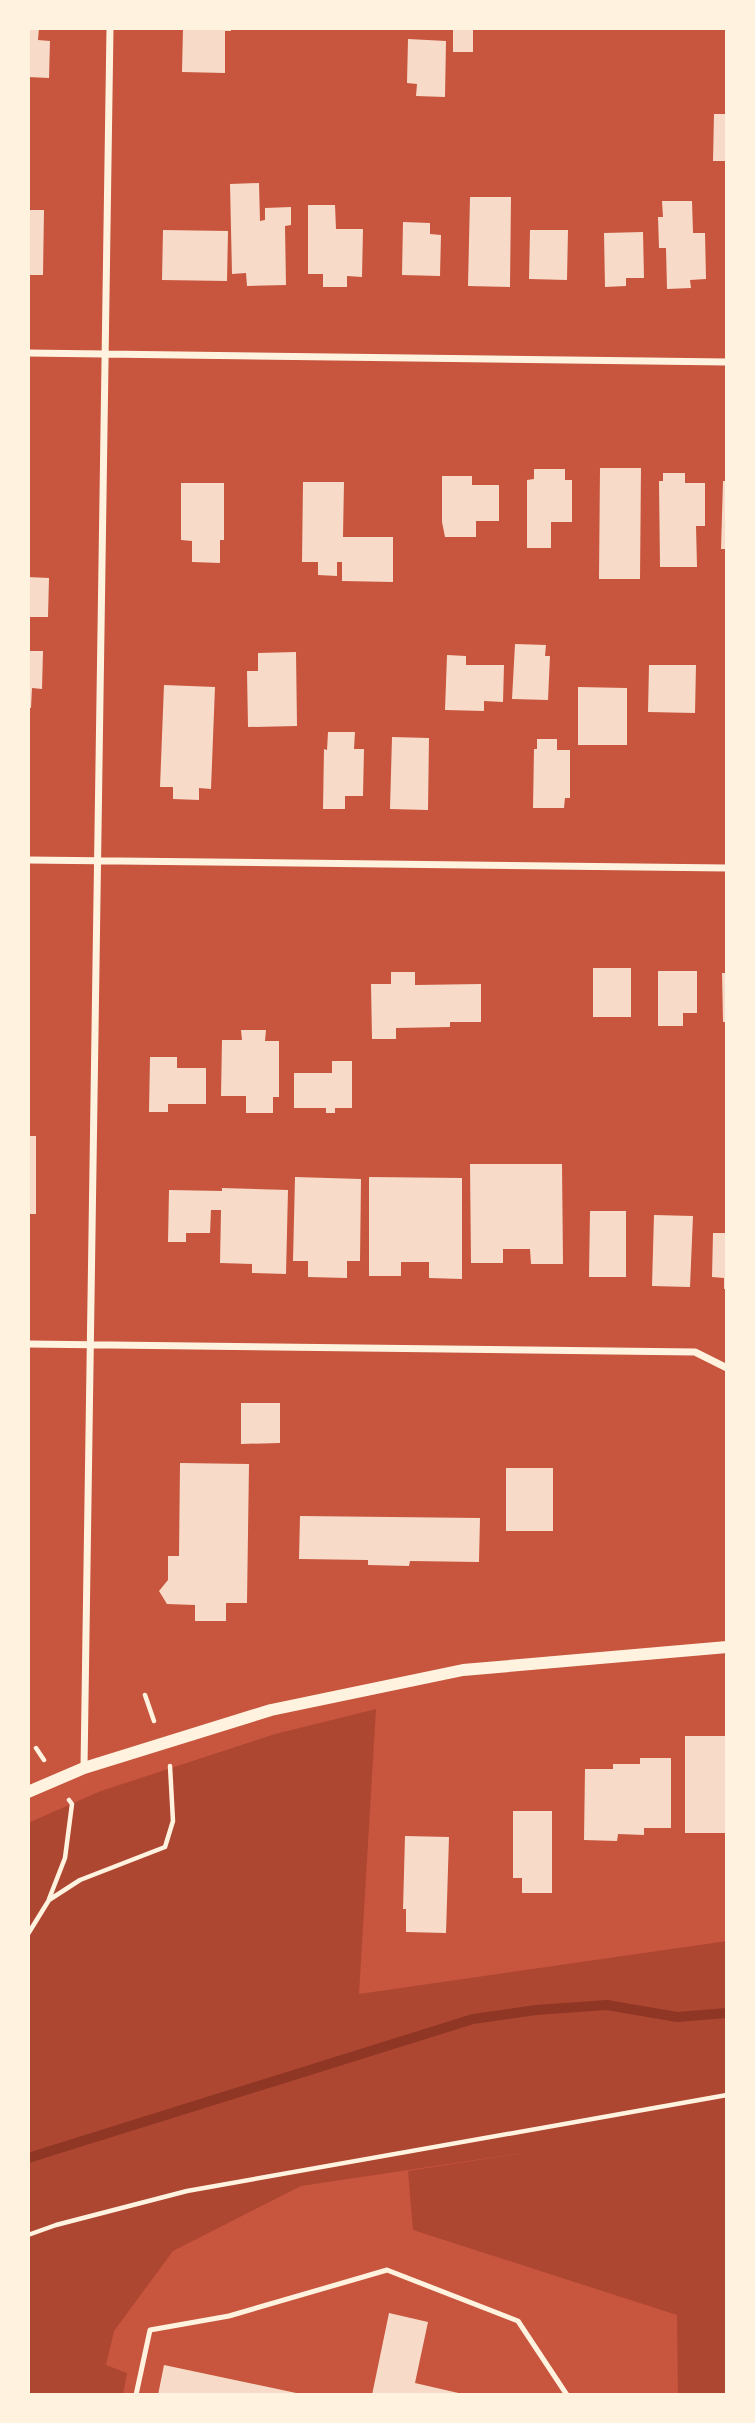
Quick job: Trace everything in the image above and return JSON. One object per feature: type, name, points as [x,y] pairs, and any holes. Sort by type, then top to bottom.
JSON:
[{"type":"street","points":[[84,1768],[110,28]]},
{"type":"street","points":[[28,353],[727,362]]},
{"type":"street","points":[[28,860],[727,868]]},
{"type":"street","points":[[28,1344],[695,1352],[727,1368]]},
{"type":"street","points":[[28,1792],[84,1768],[271,1710],[463,1670],[727,1647]]},
{"type":"lane","points":[[136,2395],[150,2330],[229,2316],[387,2270],[519,2321],[567,2395]]},
{"type":"path","points":[[48,1900],[80,1880],[166,1847],[173,1821],[170,1769]]},
{"type":"path","points":[[28,1934],[48,1900],[65,1858],[72,1804]]},
{"type":"path","points":[[28,2235],[56,2225],[187,2191],[727,2095]]},
{"type":"shaded area","points":[[376,1709],[359,1994],[727,1941],[727,2395],[678,2395],[677,2315],[413,2230],[408,2171],[535,2151],[301,2186],[173,2251],[114,2331],[106,2365],[127,2373],[123,2395],[28,2395],[28,1823],[101,1791],[275,1734]]},
{"type":"building","points":[[28,28],[39,28],[38,40],[50,41],[49,78],[28,77]]},
{"type":"building","points":[[183,28],[231,28],[231,31],[225,31],[225,73],[182,72]]},
{"type":"building","points":[[453,28],[473,28],[473,52],[453,52]]},
{"type":"building","points":[[408,39],[446,41],[445,97],[416,96],[417,84],[407,83]]},
{"type":"building","points":[[714,114],[727,114],[727,161],[713,161]]},
{"type":"building","points":[[259,183],[260,221],[265,220],[265,208],[291,207],[291,225],[285,226],[286,285],[247,286],[246,273],[232,274],[230,184]]},
{"type":"building","points":[[470,197],[511,197],[510,287],[468,286]]},
{"type":"building","points":[[662,201],[692,201],[693,233],[705,233],[706,279],[690,280],[691,288],[667,289],[666,248],[659,248],[658,217],[663,217]]},
{"type":"building","points":[[308,205],[335,205],[336,229],[363,229],[362,277],[347,276],[347,287],[323,287],[323,274],[308,274]]},
{"type":"building","points":[[28,210],[44,210],[43,275],[28,275]]},
{"type":"building","points":[[403,222],[430,223],[430,234],[441,235],[440,276],[402,275]]},
{"type":"building","points":[[163,230],[228,231],[227,281],[162,280]]},
{"type":"building","points":[[530,230],[568,230],[567,280],[529,279]]},
{"type":"building","points":[[643,232],[644,278],[626,278],[626,286],[605,287],[604,233]]},
{"type":"building","points":[[600,468],[641,468],[640,579],[599,579]]},
{"type":"building","points":[[534,469],[565,469],[565,480],[572,480],[572,522],[551,522],[551,548],[527,548],[527,480],[534,479]]},
{"type":"building","points":[[663,473],[685,473],[685,483],[705,483],[705,526],[696,526],[697,567],[660,567],[659,481],[663,481]]},
{"type":"building","points":[[442,476],[472,476],[472,485],[499,485],[499,521],[476,521],[476,537],[445,537],[442,522]]},
{"type":"building","points":[[723,481],[727,481],[727,549],[721,549]]},
{"type":"building","points":[[303,482],[344,482],[343,537],[393,537],[393,582],[342,581],[342,562],[337,562],[337,576],[318,575],[318,562],[302,562]]},
{"type":"building","points":[[181,483],[224,483],[224,540],[220,540],[220,563],[192,562],[192,541],[181,540]]},
{"type":"building","points":[[28,577],[49,578],[48,617],[28,617]]},
{"type":"building","points":[[515,644],[546,645],[545,656],[550,656],[548,700],[512,699]]},
{"type":"building","points":[[28,651],[43,651],[42,689],[32,688],[31,708],[28,708]]},
{"type":"building","points":[[296,652],[297,726],[248,727],[247,671],[258,671],[258,653]]},
{"type":"building","points":[[447,655],[466,656],[466,665],[504,665],[503,702],[484,701],[484,711],[445,710]]},
{"type":"building","points":[[649,665],[696,665],[695,713],[648,712]]},
{"type":"building","points":[[164,685],[215,687],[211,789],[199,788],[199,800],[173,799],[173,787],[160,787]]},
{"type":"building","points":[[578,687],[627,688],[627,745],[578,745]]},
{"type":"building","points":[[328,732],[355,732],[354,749],[364,749],[363,796],[345,796],[345,809],[323,809],[324,749],[327,750]]},
{"type":"building","points":[[392,737],[429,738],[428,810],[390,809]]},
{"type":"building","points":[[537,739],[557,739],[557,750],[570,750],[570,798],[565,798],[564,808],[533,808],[534,749],[537,749]]},
{"type":"building","points":[[593,968],[631,968],[631,1017],[593,1017]]},
{"type":"building","points":[[658,971],[697,971],[697,1013],[683,1013],[683,1026],[658,1026]]},
{"type":"building","points":[[391,972],[415,972],[415,985],[481,984],[481,1022],[450,1022],[450,1027],[396,1028],[396,1039],[372,1039],[371,984],[391,984]]},
{"type":"building","points":[[722,973],[727,973],[727,1022],[723,1022]]},
{"type":"building","points":[[241,1030],[266,1030],[265,1041],[279,1041],[279,1097],[273,1097],[273,1113],[246,1113],[246,1096],[221,1096],[222,1040],[242,1040]]},
{"type":"building","points":[[150,1057],[177,1057],[177,1068],[206,1068],[206,1104],[168,1104],[168,1112],[149,1112]]},
{"type":"building","points":[[332,1061],[352,1061],[352,1108],[335,1108],[335,1113],[326,1113],[326,1108],[294,1108],[294,1073],[332,1073]]},
{"type":"building","points":[[28,1136],[36,1136],[36,1214],[28,1214]]},
{"type":"building","points":[[470,1164],[562,1164],[563,1264],[531,1264],[530,1249],[503,1249],[503,1263],[471,1263]]},
{"type":"building","points":[[295,1177],[361,1179],[360,1261],[347,1261],[347,1278],[308,1277],[308,1261],[293,1261]]},
{"type":"building","points":[[369,1177],[462,1178],[462,1279],[429,1278],[429,1262],[401,1262],[401,1276],[369,1276]]},
{"type":"building","points":[[222,1188],[288,1190],[286,1274],[252,1273],[252,1264],[220,1263],[221,1210],[211,1210],[210,1233],[186,1233],[186,1242],[168,1242],[169,1190],[222,1191]]},
{"type":"building","points":[[590,1211],[626,1211],[626,1277],[589,1277]]},
{"type":"building","points":[[654,1215],[693,1216],[690,1287],[652,1286]]},
{"type":"building","points":[[713,1233],[727,1233],[727,1289],[724,1289],[724,1278],[712,1277]]},
{"type":"building","points":[[241,1403],[280,1403],[280,1443],[241,1444]]},
{"type":"building","points":[[180,1463],[249,1464],[247,1603],[226,1603],[226,1621],[195,1621],[195,1605],[167,1604],[159,1591],[168,1580],[168,1556],[179,1556]]},
{"type":"building","points":[[506,1468],[553,1468],[553,1531],[506,1531]]},
{"type":"building","points":[[300,1516],[480,1518],[479,1562],[410,1561],[409,1566],[368,1565],[368,1560],[299,1559]]},
{"type":"building","points":[[685,1736],[727,1736],[727,1833],[685,1833]]},
{"type":"building","points":[[640,1758],[671,1758],[671,1828],[644,1828],[644,1835],[618,1834],[617,1841],[584,1840],[585,1769],[613,1769],[613,1764],[640,1764]]},
{"type":"building","points":[[513,1811],[552,1811],[552,1893],[522,1893],[522,1878],[513,1878]]},
{"type":"building","points":[[405,1836],[449,1837],[446,1933],[406,1932],[406,1909],[403,1909]]},
{"type":"building","points":[[389,2313],[428,2322],[415,2383],[467,2395],[372,2395]]},
{"type":"building","points":[[164,2365],[301,2394],[301,2395],[158,2395]]},
{"type":"waterway","points":[[28,2158],[473,2019],[536,2010],[607,2005],[677,2017],[727,2013]]}]
